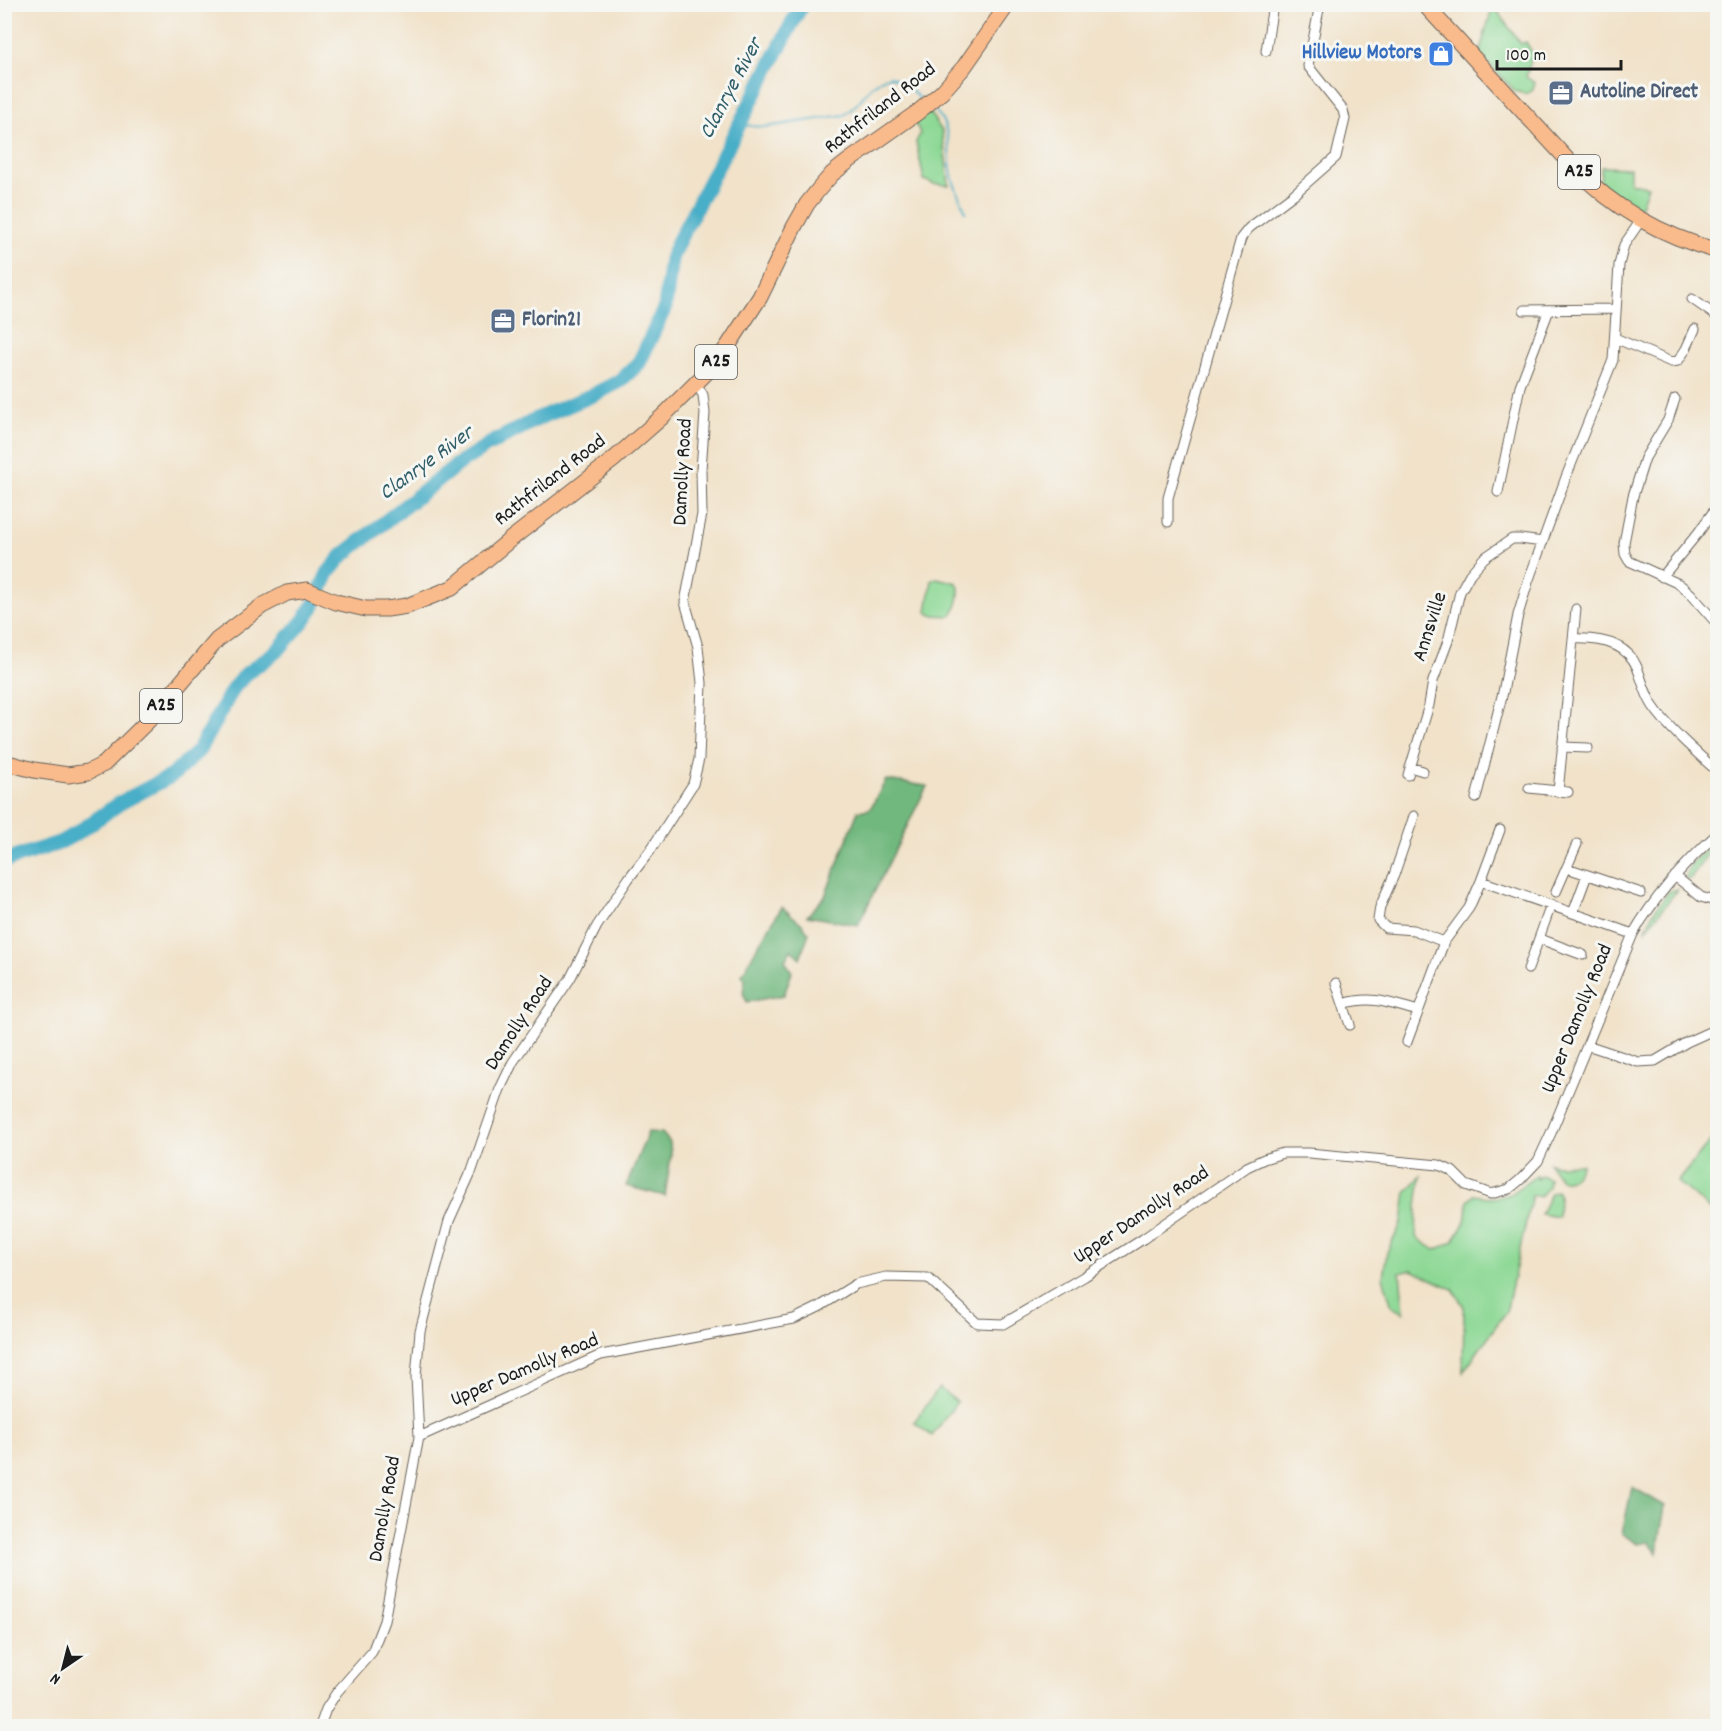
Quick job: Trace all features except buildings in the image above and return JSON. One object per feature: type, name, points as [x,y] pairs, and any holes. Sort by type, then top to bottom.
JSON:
[{"type":"main road","name":"Rathfriland Road","points":[[4,762],[34,770],[68,775],[88,772],[104,764],[150,719],[217,640],[262,606],[287,593],[307,590],[336,602],[366,609],[387,609],[407,606],[452,588],[613,460],[696,383],[743,326],[807,204],[819,189],[841,167],[942,92],[959,74],[1008,4]]},
{"type":"main road","name":"A25","points":[[1424,4],[1582,175],[1616,204],[1641,220],[1693,244],[1718,250]]},
{"type":"street","points":[[1266,51],[1273,4]]},
{"type":"street","points":[[1168,522],[1168,498],[1241,238],[1336,157],[1345,119],[1343,110],[1308,66],[1320,4]]},
{"type":"street","points":[[1476,798],[1503,692],[1518,615],[1528,582],[1613,360],[1618,265],[1624,245],[1641,220]]},
{"type":"street","points":[[1692,299],[1718,317]]},
{"type":"street","points":[[1524,310],[1616,309]]},
{"type":"street","points":[[1498,492],[1520,386],[1549,310]]},
{"type":"street","points":[[1615,338],[1671,362],[1678,361],[1695,329]]},
{"type":"street","name":"Damolly Road","points":[[320,1726],[326,1709],[337,1692],[372,1652],[384,1621],[418,1437],[416,1376],[420,1331],[449,1221],[472,1170],[500,1089],[513,1062],[570,979],[597,926],[650,851],[693,784],[702,732],[702,683],[698,647],[685,602],[702,514],[701,470],[705,413],[703,395],[696,383]]},
{"type":"street","points":[[1675,399],[1668,420],[1641,469],[1624,543],[1625,554],[1629,561],[1679,584],[1691,594],[1717,624]]},
{"type":"street","points":[[1662,577],[1718,505]]},
{"type":"street","name":"Annsville","points":[[1423,771],[1409,771],[1433,681],[1448,641],[1460,592],[1470,574],[1484,558],[1512,539],[1543,542]]},
{"type":"street","points":[[1558,792],[1576,609]]},
{"type":"street","points":[[1574,639],[1592,638],[1608,642],[1624,650],[1636,664],[1652,706],[1718,772]]},
{"type":"street","points":[[1562,747],[1588,748]]},
{"type":"street","points":[[1529,788],[1568,792]]},
{"type":"street","points":[[1413,816],[1394,875],[1380,907],[1378,920],[1386,928],[1414,930],[1444,942]]},
{"type":"street","points":[[1407,1042],[1444,942],[1469,908],[1500,830]]},
{"type":"street","name":"Upper Damolly Road","points":[[418,1437],[601,1354],[794,1319],[819,1307],[856,1284],[885,1276],[928,1278],[977,1323],[1003,1324],[1085,1276],[1247,1167],[1283,1153],[1309,1153],[1439,1165],[1452,1171],[1466,1185],[1491,1194],[1509,1189],[1538,1161],[1633,934],[1645,914],[1675,876],[1718,833]]},
{"type":"street","points":[[1556,892],[1577,844]]},
{"type":"street","points":[[1567,868],[1641,893]]},
{"type":"street","points":[[1573,913],[1587,875]]},
{"type":"street","points":[[1675,876],[1701,897],[1718,902]]},
{"type":"street","points":[[1481,881],[1633,934]]},
{"type":"street","points":[[1528,969],[1551,905]]},
{"type":"street","points":[[1540,939],[1582,955]]},
{"type":"street","points":[[1336,983],[1350,1025]]},
{"type":"street","points":[[1343,1004],[1359,999],[1374,1000],[1418,1011]]},
{"type":"street","points":[[1587,1045],[1638,1062],[1655,1061],[1687,1042],[1718,1028]]},
{"type":"green space","points":[[1493,5],[1521,44],[1526,42],[1533,54],[1526,77],[1535,83],[1532,91],[1525,94],[1515,91],[1479,54]]},
{"type":"green space","points":[[929,112],[942,131],[949,185],[934,184],[924,180],[916,142],[920,134],[914,124]]},
{"type":"green space","points":[[1601,167],[1630,168],[1630,183],[1648,186],[1641,206],[1636,209],[1600,185]]},
{"type":"green space","points":[[937,578],[957,583],[958,600],[951,616],[931,615],[927,612],[932,580]]},
{"type":"green space","points":[[886,780],[927,786],[858,925],[807,916],[825,896],[858,811],[870,809]]},
{"type":"green space","points":[[1714,845],[1690,879],[1686,879],[1692,863]]},
{"type":"green space","points":[[1678,889],[1645,931],[1653,913],[1669,891]]},
{"type":"green space","points":[[782,907],[809,933],[800,958],[791,950],[785,961],[792,972],[784,995],[747,1002],[743,993],[745,980],[742,975]]},
{"type":"green space","points":[[648,1132],[662,1133],[670,1142],[671,1156],[665,1196],[626,1186]]},
{"type":"green space","points":[[1717,1133],[1717,1215],[1677,1182]]},
{"type":"green space","points":[[1548,1162],[1554,1165],[1582,1164],[1579,1171],[1569,1180],[1561,1180]]},
{"type":"green space","points":[[1537,1175],[1537,1179],[1541,1175],[1549,1179],[1548,1187],[1540,1197],[1532,1195],[1506,1312],[1463,1372],[1464,1307],[1453,1289],[1412,1270],[1400,1273],[1404,1313],[1392,1307],[1383,1277],[1387,1252],[1402,1222],[1406,1192],[1421,1176],[1416,1237],[1435,1250],[1453,1242],[1465,1222],[1468,1200],[1473,1195],[1496,1198],[1511,1194]]},
{"type":"green space","points":[[1557,1191],[1559,1194],[1558,1217],[1541,1214],[1551,1193]]},
{"type":"green space","points":[[939,1388],[957,1402],[932,1436],[914,1422]]},
{"type":"green space","points":[[1632,1487],[1665,1506],[1657,1553],[1649,1542],[1638,1544],[1622,1534]]},
{"type":"waterway","name":"Clanrye River","points":[[4,861],[59,843],[120,803],[173,775],[198,751],[234,687],[246,674],[278,650],[304,620],[313,607],[328,573],[342,556],[458,464],[539,418],[620,381],[639,363],[665,307],[671,259],[678,242],[802,4]]},
{"type":"waterway","points":[[739,125],[766,127],[844,115],[869,89],[890,76],[904,83],[921,100]]},
{"type":"waterway","points":[[933,109],[944,123],[952,176],[966,212]]},
{"type":"place","name":"Hillview Motors","points":[[1441,54]]},
{"type":"place","name":"Autoline Direct","points":[[1561,93]]},
{"type":"place","name":"Florin21","points":[[503,321]]}]
